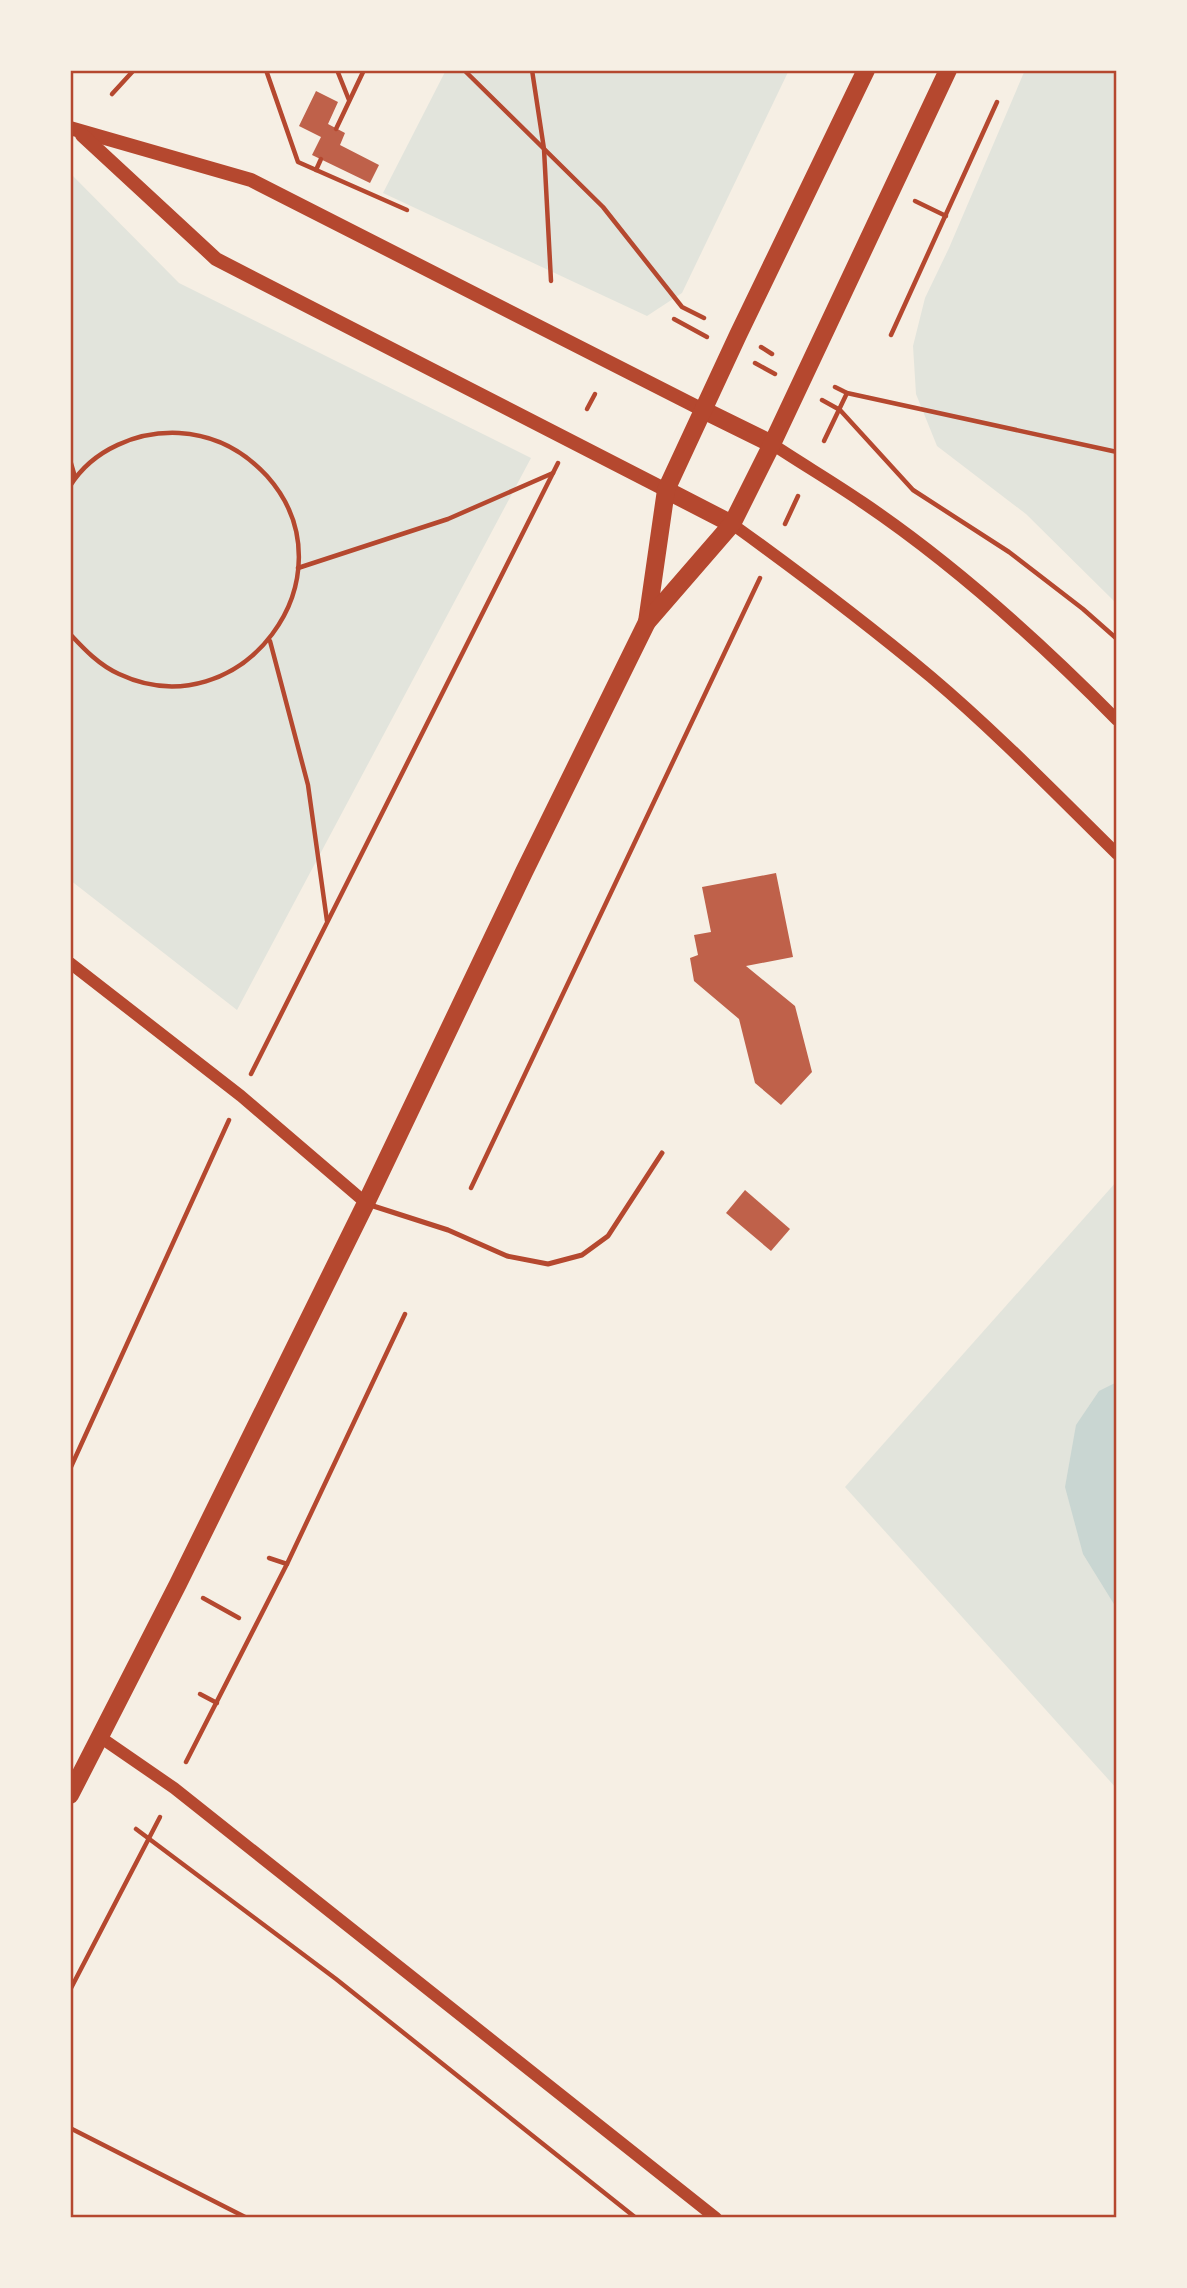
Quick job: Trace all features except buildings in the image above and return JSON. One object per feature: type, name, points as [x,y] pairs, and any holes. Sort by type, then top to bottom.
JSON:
[{"type":"main road","points":[[647,622],[666,490],[866,70]]},
{"type":"main road","points":[[70,1795],[178,1584],[366,1203],[647,622],[732,524],[948,70]]},
{"type":"main road","points":[[74,130],[251,180],[772,444]]},
{"type":"main road","points":[[74,130],[216,259],[732,524]]},
{"type":"street","points":[[772,444],[863,502],[951,569],[1065,667],[1117,720]]},
{"type":"street","points":[[732,524],[816,585],[932,679],[1117,854]]},
{"type":"street","points":[[70,963],[241,1096],[366,1203]]},
{"type":"street","points":[[100,1737],[174,1788],[716,2218]]},
{"type":"lane","points":[[366,1203],[448,1230],[507,1256],[548,1264],[582,1255],[608,1236],[662,1153]]},
{"type":"path","points":[[112,94],[134,70]]},
{"type":"path","points":[[266,70],[298,162],[407,210]]},
{"type":"path","points":[[337,70],[349,101]]},
{"type":"path","points":[[336,128],[364,70]]},
{"type":"path","points":[[464,70],[603,208],[682,307],[704,318]]},
{"type":"path","points":[[532,70],[544,149],[551,281]]},
{"type":"path","points":[[891,335],[998,102]]},
{"type":"path","points":[[316,170],[321,159]]},
{"type":"path","points":[[674,319],[697,332]]},
{"type":"path","points":[[835,387],[847,393],[1117,452]]},
{"type":"path","points":[[824,441],[847,393]]},
{"type":"path","points":[[587,409],[595,394]]},
{"type":"path","points":[[826,402],[840,410],[913,490],[1009,552],[1117,639]]},
{"type":"path","points":[[70,485],[75,477],[100,455],[130,439],[162,432],[195,434],[226,444],[254,462],[276,487],[292,516],[299,548],[298,582],[287,613],[270,641],[245,663],[216,679],[183,686],[150,684],[119,674],[91,656],[70,634]]},
{"type":"path","points":[[70,460],[75,477]]},
{"type":"path","points":[[249,1078],[559,462]]},
{"type":"path","points":[[298,568],[448,519],[553,473]]},
{"type":"path","points":[[785,524],[799,496]]},
{"type":"path","points":[[471,1188],[760,578]]},
{"type":"path","points":[[270,641],[308,785],[327,922]]},
{"type":"path","points":[[70,1469],[232,1115]]},
{"type":"path","points":[[186,1762],[287,1564],[405,1314]]},
{"type":"path","points":[[268,1558],[287,1564]]},
{"type":"path","points":[[178,1584],[239,1618]]},
{"type":"path","points":[[200,1694],[217,1703]]},
{"type":"path","points":[[70,1990],[160,1817]]},
{"type":"path","points":[[136,1829],[336,1979],[636,2218]]},
{"type":"path","points":[[70,2127],[247,2218]]},
{"type":"shaded area","points":[[446,70],[789,70],[682,293],[647,316],[383,193]]},
{"type":"shaded area","points":[[1025,70],[1117,70],[1117,604],[1026,514],[937,446],[916,394],[913,346],[925,298]]},
{"type":"shaded area","points":[[70,173],[179,283],[531,458],[237,1010],[70,880]]},
{"type":"shaded area","points":[[1117,1181],[1117,1789],[845,1487]]},
{"type":"shaded area","points":[[1117,1382],[1117,1609],[1083,1554],[1065,1487],[1076,1425],[1099,1391]]}]
